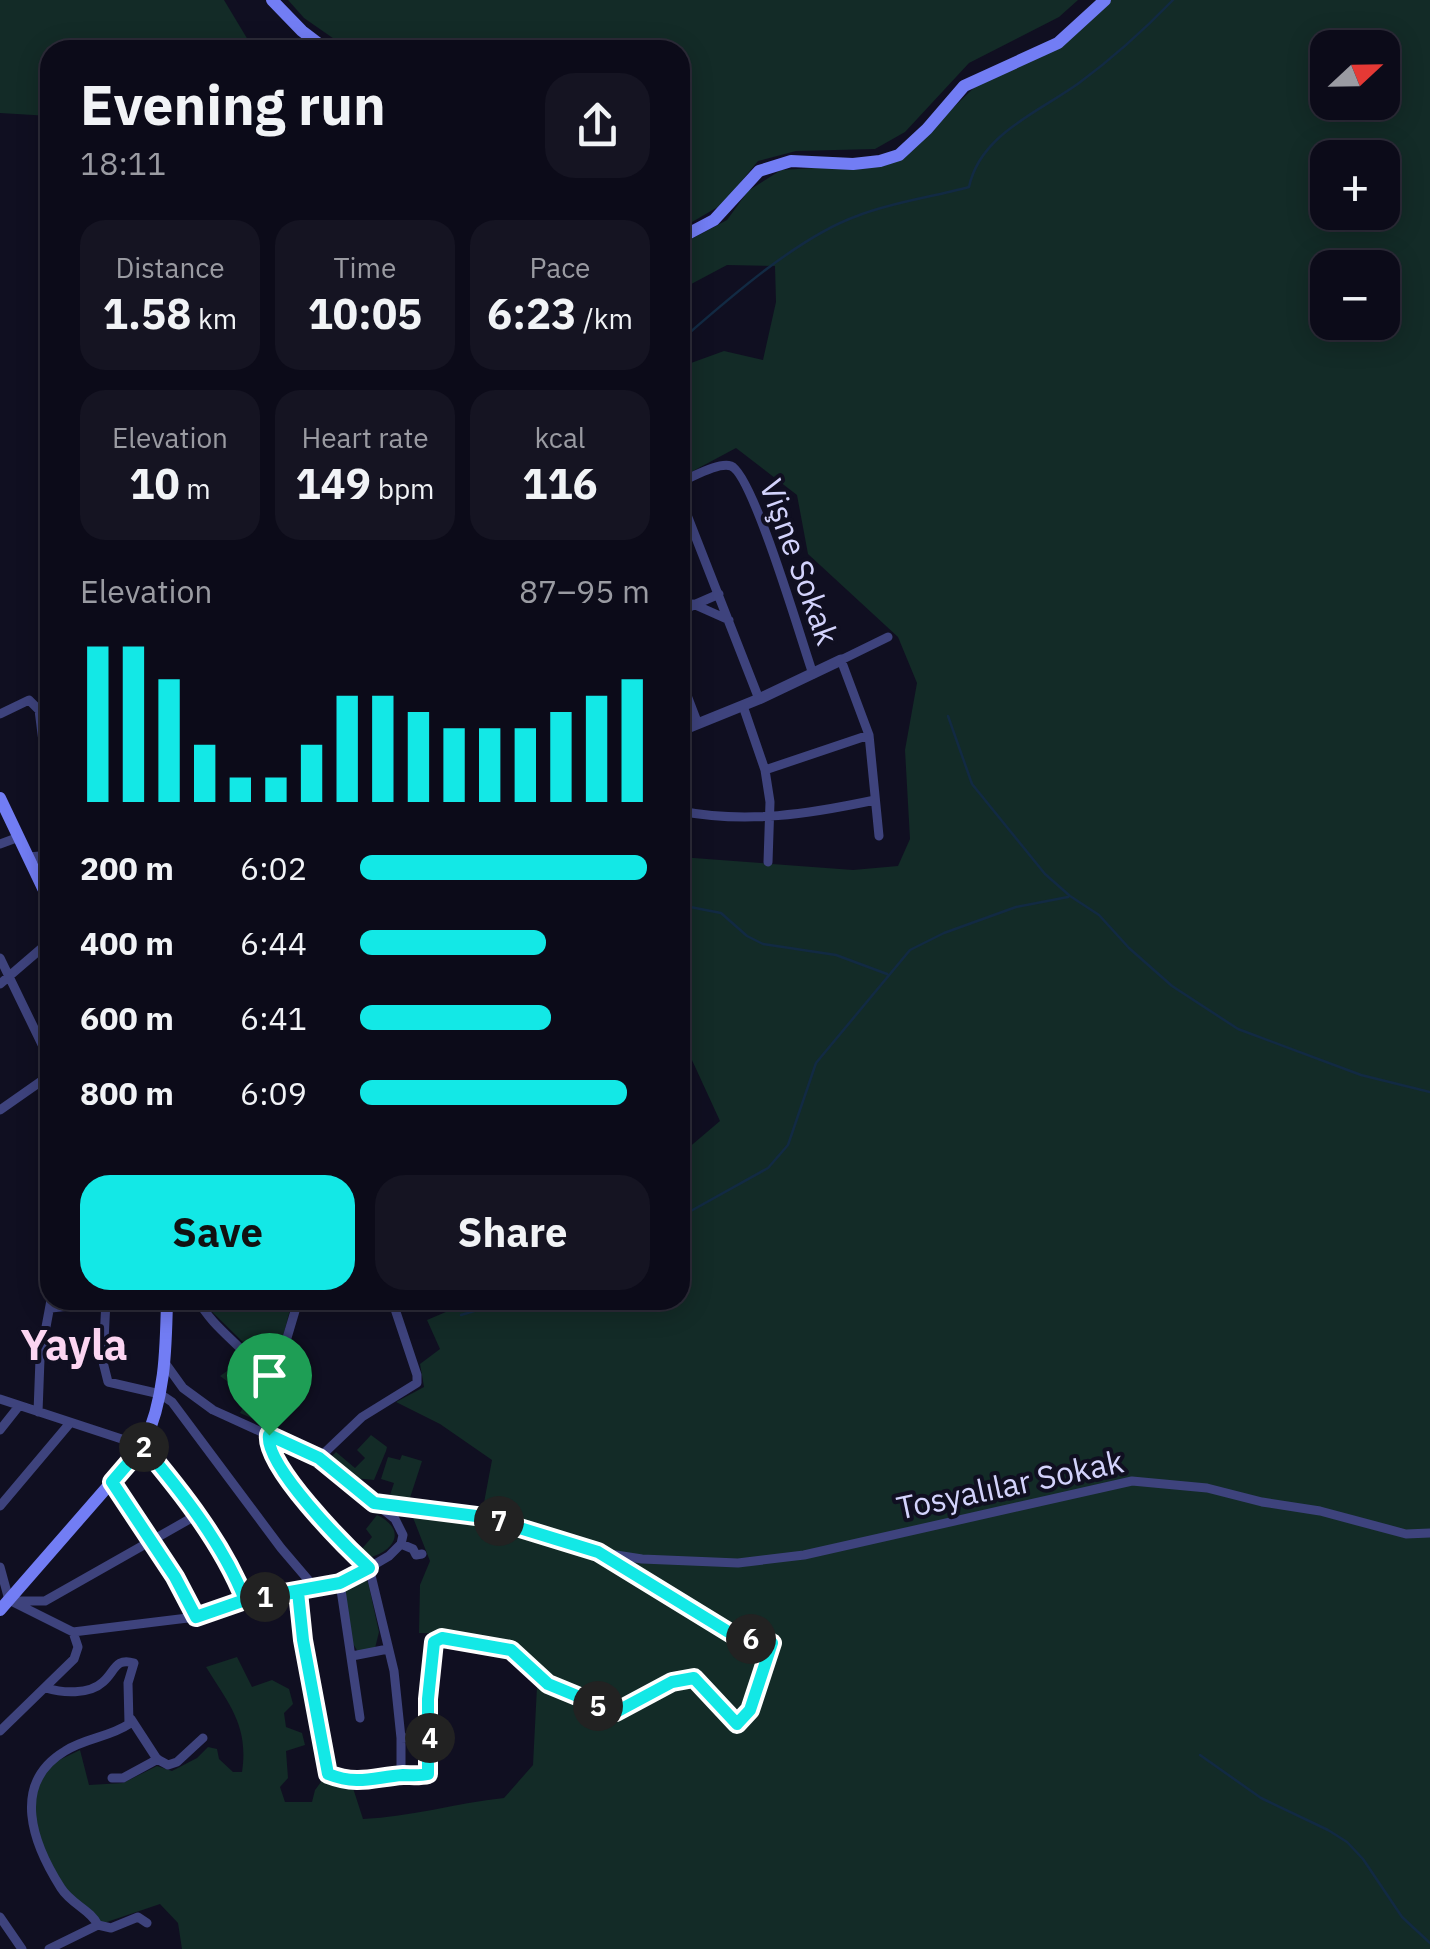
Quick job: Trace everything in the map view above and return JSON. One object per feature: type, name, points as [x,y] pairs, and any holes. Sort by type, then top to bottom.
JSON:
[{"type":"main road","points":[[272,0],[313,40]]},
{"type":"main road","points":[[690,233],[714,220],[759,172],[791,160],[853,164],[899,154],[964,86],[1058,43],[1104,0]]},
{"type":"main road","points":[[0,798],[40,882]]},
{"type":"main road","points":[[3,1603],[143,1446],[160,1394],[167,1310]]},
{"type":"street","name":"Vişne Sokak","points":[[690,478],[726,464],[735,467],[742,477],[756,504],[813,674]]},
{"type":"street","points":[[690,523],[759,699]]},
{"type":"street","points":[[690,606],[718,594]]},
{"type":"street","points":[[693,604],[729,620]]},
{"type":"street","points":[[690,727],[888,637]]},
{"type":"street","points":[[841,660],[868,735],[879,836]]},
{"type":"street","points":[[0,714],[29,700],[39,710],[40,718]]},
{"type":"street","points":[[690,703],[698,724]]},
{"type":"street","points":[[743,706],[765,770],[768,862]]},
{"type":"street","points":[[765,770],[868,735]]},
{"type":"street","points":[[690,814],[769,818],[875,800]]},
{"type":"street","points":[[0,844],[19,838]]},
{"type":"street","points":[[29,858],[40,857]]},
{"type":"street","points":[[4,980],[40,949]]},
{"type":"street","points":[[0,958],[4,980],[40,1043]]},
{"type":"street","points":[[0,1110],[40,1081]]},
{"type":"street","points":[[38,1412],[40,1359],[50,1310]]},
{"type":"street","points":[[104,1310],[103,1362],[108,1382],[160,1394],[172,1402],[316,1589]]},
{"type":"street","points":[[206,1310],[268,1384],[275,1408]]},
{"type":"street","points":[[295,1310],[281,1358],[270,1451],[310,1509],[369,1568],[388,1649],[401,1738],[401,1775]]},
{"type":"street","points":[[319,1458],[362,1417],[417,1383],[418,1375],[395,1310]]},
{"type":"street","points":[[3,1603],[72,1632],[196,1617],[245,1600],[340,1583],[389,1556],[400,1544],[401,1527],[319,1458],[199,1400],[172,1376],[165,1363]]},
{"type":"street","points":[[0,1399],[143,1446],[171,1479],[245,1600]]},
{"type":"street","points":[[0,1430],[19,1406]]},
{"type":"street","points":[[0,1506],[70,1423]]},
{"type":"street","name":"Tosyalılar Sokak","points":[[598,1552],[642,1560],[738,1563],[804,1556],[1132,1481],[1207,1488],[1320,1511],[1406,1534],[1430,1533]]},
{"type":"street","points":[[112,1482],[153,1542],[196,1617]]},
{"type":"street","points":[[298,1592],[326,1771],[346,1780],[374,1782],[431,1771],[428,1699],[434,1642],[442,1638],[511,1650],[548,1684],[616,1712],[672,1682],[694,1678],[737,1724],[750,1710],[772,1643],[735,1636],[598,1552],[484,1517],[374,1503]]},
{"type":"street","points":[[3,1603],[45,1601],[195,1516]]},
{"type":"street","points":[[400,1544],[413,1548],[416,1555],[422,1554]]},
{"type":"street","points":[[0,1568],[3,1603]]},
{"type":"street","points":[[340,1583],[360,1718]]},
{"type":"street","points":[[0,1730],[78,1654],[78,1641],[72,1632]]},
{"type":"street","points":[[352,1656],[388,1649]]},
{"type":"street","points":[[46,1688],[68,1692],[94,1688],[117,1664],[130,1660],[134,1663],[128,1683],[131,1719],[158,1760],[168,1765],[178,1762],[203,1738]]},
{"type":"street","points":[[98,1925],[60,1887],[29,1804],[38,1780],[58,1756],[82,1742],[120,1730],[131,1719]]},
{"type":"street","points":[[401,1738],[430,1737]]},
{"type":"street","points":[[112,1778],[124,1778],[158,1760]]},
{"type":"street","points":[[0,1916],[22,1949]]},
{"type":"street","points":[[48,1949],[98,1925],[111,1928],[138,1917],[147,1923]]},
{"type":"green space","points":[[0,0],[224,0],[248,40],[40,40],[40,115],[0,113]]},
{"type":"green space","points":[[288,0],[1078,0],[1059,17],[969,63],[905,132],[875,149],[796,151],[758,161],[723,204],[690,223],[690,40],[336,40],[304,18]]},
{"type":"green space","points":[[1110,0],[1430,0],[1430,1949],[182,1949],[178,1923],[160,1904],[98,1925],[60,1887],[31,1819],[37,1781],[51,1764],[80,1750],[89,1785],[123,1783],[157,1766],[172,1771],[197,1758],[208,1747],[217,1749],[219,1759],[233,1772],[242,1772],[240,1728],[206,1667],[237,1657],[252,1687],[272,1680],[289,1689],[293,1704],[284,1713],[286,1727],[302,1733],[305,1745],[286,1751],[288,1778],[280,1787],[285,1802],[312,1802],[324,1778],[352,1785],[363,1819],[398,1816],[504,1798],[533,1765],[538,1667],[497,1643],[452,1634],[419,1633],[420,1585],[430,1561],[412,1515],[480,1522],[582,1549],[715,1629],[748,1645],[763,1646],[765,1636],[733,1624],[581,1539],[483,1508],[492,1460],[440,1424],[396,1402],[424,1387],[420,1364],[440,1349],[427,1320],[450,1310],[690,1310],[690,1146],[720,1121],[690,1056],[690,858],[853,870],[898,866],[910,839],[905,750],[917,683],[898,637],[808,554],[797,495],[736,448],[690,473],[690,363],[724,351],[763,360],[776,302],[775,266],[727,265],[690,285],[690,240],[727,220],[748,191],[781,170],[879,164],[906,153],[982,80],[1071,38]]},
{"type":"green space","points":[[210,1310],[290,1310],[276,1382],[272,1382],[246,1345]]},
{"type":"green space","points":[[244,1359],[270,1399],[269,1422],[265,1424],[240,1413],[249,1397],[220,1376]]},
{"type":"green space","points":[[371,1435],[387,1447],[386,1451],[374,1480],[354,1478],[331,1457],[336,1452],[355,1468],[365,1458],[357,1450]]},
{"type":"green space","points":[[402,1455],[422,1461],[409,1501],[390,1495],[394,1483],[381,1479],[388,1457],[400,1460]]},
{"type":"green space","points":[[377,1515],[392,1527],[394,1540],[385,1551],[368,1558],[360,1551],[372,1537],[366,1529]]},
{"type":"green space","points":[[364,1579],[368,1582],[379,1632],[375,1648],[358,1652],[352,1642],[345,1592]]},
{"type":"waterway","points":[[690,332],[764,271],[834,226],[884,207],[969,187],[985,152],[998,138],[1092,73],[1173,0]]},
{"type":"waterway","points":[[948,716],[972,784],[1045,874],[1099,915],[1172,986],[1238,1029],[1361,1075],[1430,1092]]},
{"type":"waterway","points":[[690,1211],[768,1168],[788,1145],[816,1063],[910,950],[1016,907],[1068,897]]},
{"type":"waterway","points":[[690,907],[721,913],[747,936],[763,944],[836,955],[887,974]]},
{"type":"waterway","points":[[461,1315],[478,1310]]},
{"type":"waterway","points":[[1200,1755],[1261,1798],[1347,1842],[1402,1917],[1430,1943]]},
{"type":"district","name":"Yayla","points":[[74,1345]]},
{"type":"route","points":[[269,1435],[270,1451],[310,1509],[369,1568],[340,1583],[245,1600],[196,1617],[175,1577],[112,1482],[143,1446],[171,1479],[245,1600],[298,1592],[328,1774],[374,1782],[431,1771],[428,1699],[434,1642],[442,1638],[511,1650],[548,1684],[616,1712],[672,1682],[694,1678],[737,1724],[750,1710],[772,1643],[735,1636],[598,1552],[484,1517],[374,1503],[319,1458],[269,1435]]}]
